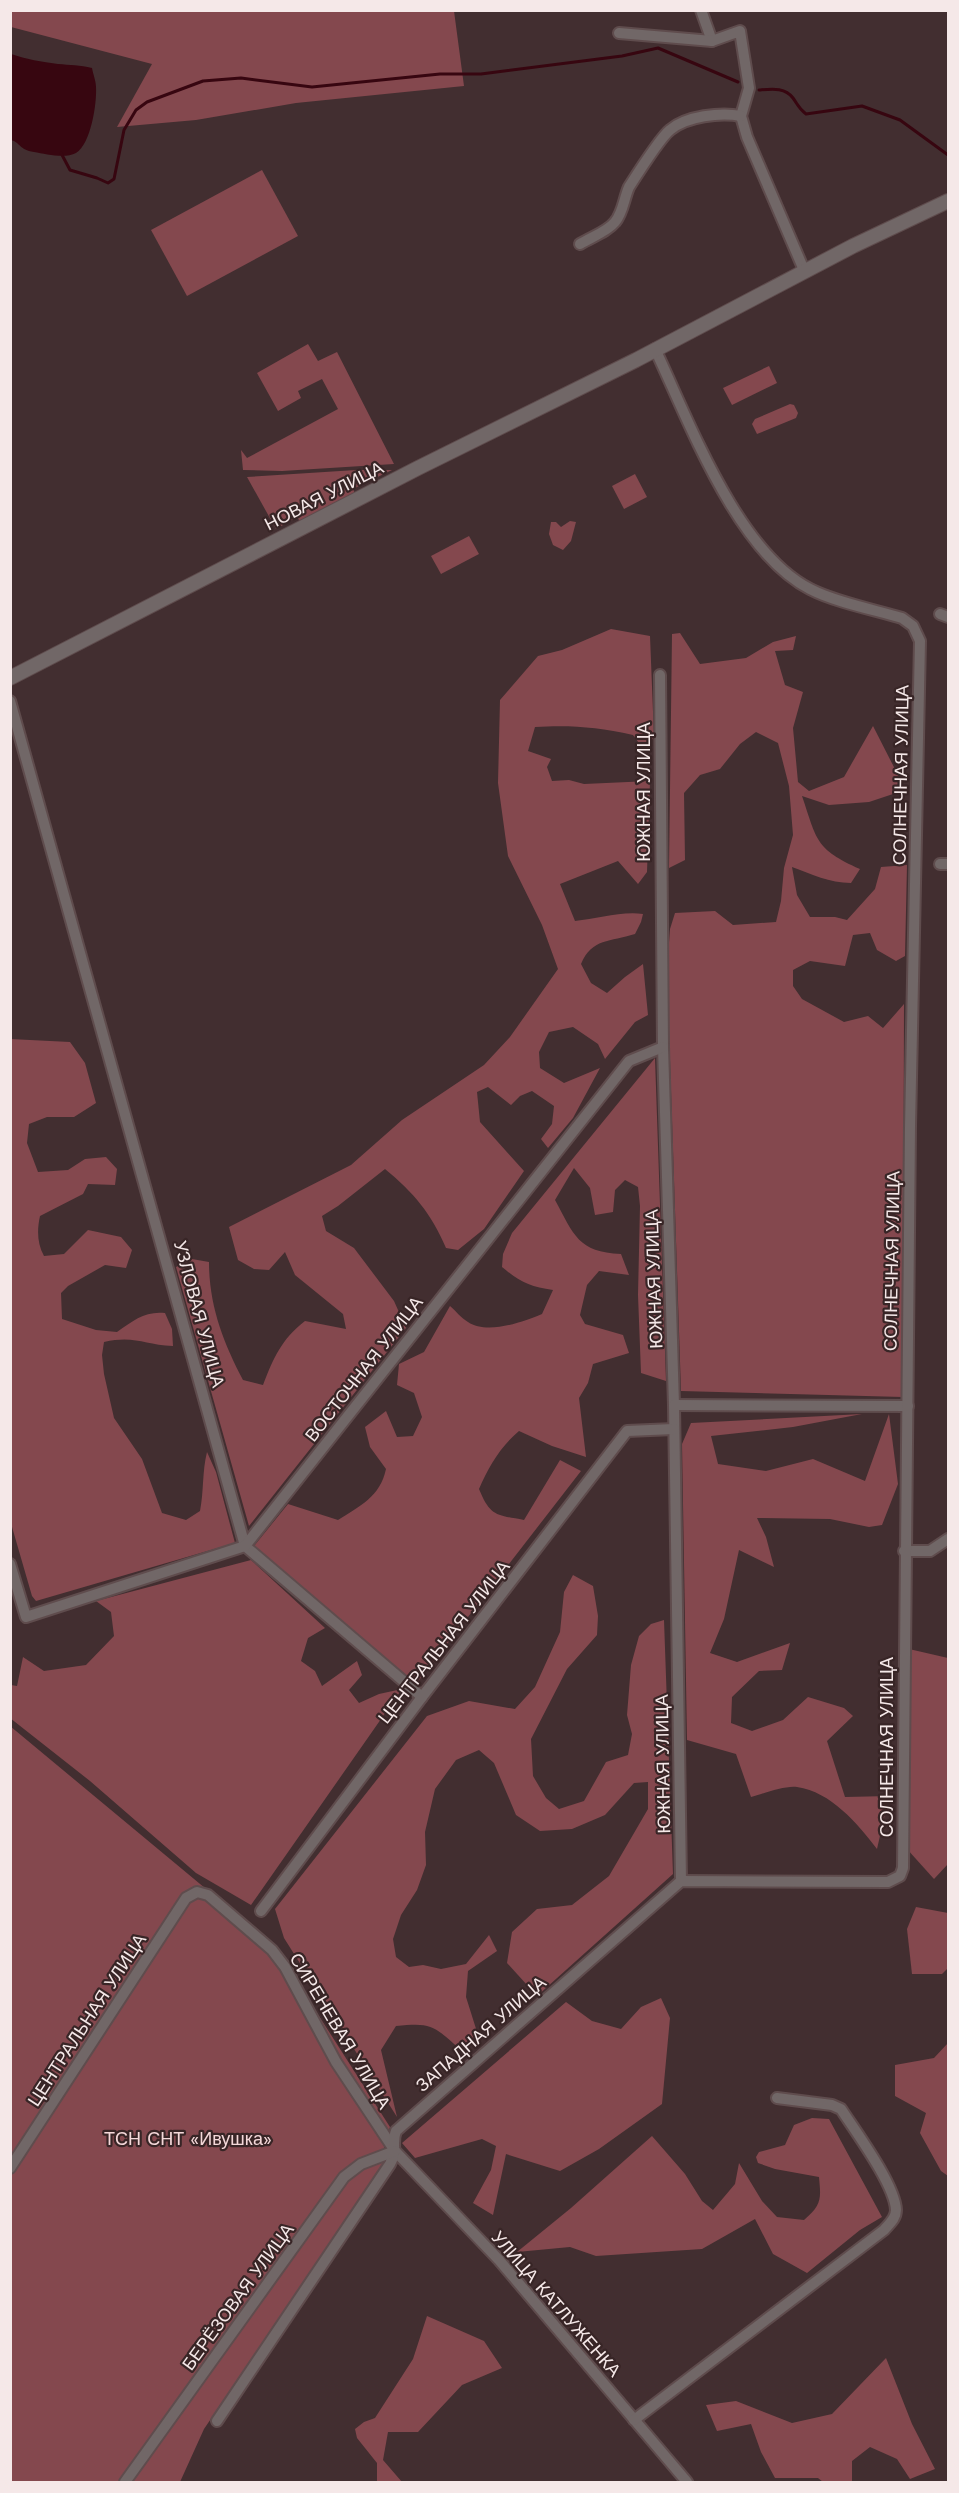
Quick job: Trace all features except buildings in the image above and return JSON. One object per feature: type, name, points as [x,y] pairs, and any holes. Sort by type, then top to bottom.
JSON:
[{"type":"street","points":[[701,10],[712,41]]},
{"type":"street","points":[[619,33],[712,41],[740,31],[749,88],[741,116],[747,137],[804,270]]},
{"type":"street","points":[[580,244],[608,228],[617,220],[630,186],[668,131],[679,123],[705,117],[731,114],[741,116]]},
{"type":"street","name":"НОВАЯ УЛИЦА","points":[[10,678],[418,468],[656,349],[804,270],[948,201]]},
{"type":"street","name":"СОЛНЕЧНАЯ УЛИЦА","points":[[656,349],[713,471],[759,545],[783,570],[811,589],[907,621],[916,630],[921,646],[910,1127],[908,1406],[904,1551],[903,1868],[900,1876],[888,1882],[681,1881]]},
{"type":"street","name":"ЮЖНАЯ УЛИЦА","points":[[660,675],[663,1047],[674,1406],[681,1881]]},
{"type":"street","name":"УЗЛОВАЯ УЛИЦА","points":[[10,701],[246,1546]]},
{"type":"street","name":"ВОСТОЧНАЯ УЛИЦА","points":[[246,1546],[629,1061],[663,1047]]},
{"type":"street","points":[[674,1406],[908,1406]]},
{"type":"street","name":"ЦЕНТРАЛЬНАЯ УЛИЦА","points":[[261,1911],[627,1431],[674,1429]]},
{"type":"street","points":[[904,1551],[930,1551],[948,1539]]},
{"type":"street","points":[[10,1564],[26,1617],[246,1546],[422,1697]]},
{"type":"street","name":"ЗАПАДНАЯ УЛИЦА","points":[[217,2421],[390,2164],[395,2151],[396,2131],[681,1881]]},
{"type":"street","name":"ЦЕНТРАЛЬНАЯ УЛИЦА","points":[[10,2168],[183,1903],[193,1893]]},
{"type":"street","name":"СИРЕНЕВАЯ УЛИЦА","points":[[193,1893],[208,1895],[272,1950],[285,1967],[336,2062],[395,2151]]},
{"type":"street","points":[[634,2420],[884,2230],[895,2218],[896,2209],[884,2178],[842,2109],[832,2105],[777,2098]]},
{"type":"street","name":"УЛИЦА КАТЛУЖЕНКА","points":[[395,2151],[499,2260],[687,2482]]},
{"type":"street","name":"БЕРЁЗОВАЯ УЛИЦА","points":[[125,2482],[344,2177],[361,2164],[395,2151]]},
{"type":"green space","points":[[10,11],[454,11],[464,86],[296,103],[196,120],[117,127],[152,64],[11,27]]},
{"type":"green space","points":[[262,170],[298,236],[187,296],[151,230]]},
{"type":"green space","points":[[308,344],[318,361],[337,352],[394,464],[282,471],[243,470],[241,450],[247,458],[338,409],[322,379],[298,391],[301,398],[278,411],[257,373]]},
{"type":"green space","points":[[769,366],[777,383],[732,405],[723,388]]},
{"type":"green space","points":[[790,404],[794,405],[798,413],[796,418],[757,434],[752,424],[755,419]]},
{"type":"green space","points":[[392,470],[353,489],[356,496],[301,523],[297,517],[276,529],[247,477]]},
{"type":"green space","points":[[635,474],[647,497],[624,509],[612,486]]},
{"type":"green space","points":[[570,521],[576,522],[571,541],[563,550],[553,545],[549,534],[551,522],[556,522],[561,527]]},
{"type":"green space","points":[[469,536],[479,554],[441,574],[431,556]]},
{"type":"green space","points":[[611,629],[650,636],[654,737],[644,750],[633,735],[584,727],[535,727],[528,751],[551,759],[547,767],[552,781],[569,780],[584,784],[650,781],[647,872],[638,884],[618,861],[560,884],[575,921],[618,914],[643,914],[635,934],[596,945],[585,956],[581,964],[591,983],[607,993],[643,964],[648,1015],[635,1022],[605,1059],[598,1044],[573,1027],[549,1032],[539,1052],[540,1068],[564,1083],[600,1068],[573,1118],[548,1148],[541,1139],[552,1124],[554,1106],[532,1091],[520,1096],[511,1105],[488,1087],[477,1092],[480,1122],[524,1171],[484,1229],[458,1250],[446,1248],[421,1204],[385,1169],[322,1216],[326,1231],[354,1248],[394,1301],[406,1328],[249,1526],[176,1267],[192,1259],[209,1262],[214,1308],[229,1352],[243,1380],[263,1385],[279,1350],[290,1335],[305,1321],[346,1329],[343,1314],[295,1275],[285,1252],[269,1270],[254,1269],[238,1260],[229,1227],[351,1165],[402,1120],[484,1065],[510,1037],[558,969],[542,925],[508,856],[498,783],[500,700],[538,656],[562,650]]},
{"type":"green space","points":[[680,633],[700,664],[746,658],[773,642],[796,636],[793,650],[775,651],[785,685],[803,692],[793,728],[798,782],[809,791],[844,777],[873,726],[899,777],[899,792],[869,802],[829,805],[802,796],[820,842],[834,855],[860,869],[851,883],[828,880],[792,867],[797,895],[810,917],[835,917],[847,920],[875,889],[881,867],[907,865],[905,956],[896,961],[877,950],[870,933],[853,935],[845,966],[810,961],[793,970],[793,986],[802,999],[844,1022],[868,1016],[883,1028],[904,1004],[903,1397],[681,1391],[667,970],[670,929],[675,913],[715,911],[733,925],[776,922],[781,901],[784,868],[793,835],[789,786],[778,743],[756,732],[740,744],[720,769],[700,775],[684,793],[685,860],[669,868],[672,634]]},
{"type":"green space","points":[[10,1039],[70,1042],[85,1063],[96,1103],[74,1117],[47,1117],[29,1124],[27,1143],[38,1172],[68,1170],[85,1159],[106,1157],[117,1169],[115,1185],[88,1184],[83,1194],[40,1216],[38,1236],[44,1256],[64,1254],[88,1230],[121,1237],[132,1250],[126,1268],[105,1265],[68,1286],[61,1293],[62,1319],[96,1330],[117,1332],[134,1320],[151,1313],[165,1313],[172,1329],[173,1346],[132,1340],[104,1342],[102,1355],[104,1374],[114,1418],[142,1459],[162,1513],[186,1520],[200,1511],[207,1452],[216,1472],[235,1543],[36,1601],[32,1596],[10,1520]]},
{"type":"green space","points":[[655,1058],[666,1381],[641,1373],[638,1187],[625,1180],[615,1190],[613,1212],[595,1215],[590,1188],[574,1168],[555,1200],[567,1223],[579,1239],[595,1250],[621,1254],[629,1275],[599,1271],[587,1285],[580,1315],[585,1324],[623,1335],[629,1353],[593,1364],[588,1383],[579,1398],[586,1457],[552,1446],[519,1431],[496,1457],[479,1489],[483,1498],[495,1513],[524,1520],[560,1460],[581,1471],[416,1684],[254,1546],[288,1504],[338,1520],[374,1494],[386,1469],[370,1447],[365,1427],[386,1411],[397,1437],[413,1436],[422,1417],[414,1393],[397,1385],[399,1364],[424,1352],[450,1306],[468,1322],[485,1327],[505,1326],[542,1314],[553,1290],[526,1283],[502,1267],[503,1254],[512,1233]]},
{"type":"green space","points":[[862,1414],[793,1427],[711,1436],[718,1464],[766,1471],[813,1459],[865,1481],[889,1414],[898,1484],[882,1525],[869,1527],[830,1519],[757,1518],[766,1537],[774,1567],[739,1550],[724,1619],[710,1653],[737,1662],[790,1643],[782,1670],[759,1671],[732,1697],[731,1723],[752,1731],[783,1720],[808,1697],[844,1708],[853,1716],[827,1741],[845,1797],[889,1796],[877,1849],[852,1819],[821,1795],[792,1787],[751,1797],[736,1754],[687,1740],[682,1444],[691,1423]]},
{"type":"green space","points":[[251,1560],[325,1628],[308,1638],[301,1661],[315,1671],[322,1686],[357,1661],[362,1675],[349,1690],[359,1703],[379,1694],[402,1689],[251,1905],[196,1873],[90,1781],[10,1718],[11,1685],[17,1686],[23,1657],[44,1671],[86,1665],[114,1636],[111,1612],[96,1601]]},
{"type":"green space","points":[[573,1575],[593,1586],[598,1616],[597,1635],[567,1669],[531,1739],[533,1776],[546,1798],[559,1809],[584,1801],[606,1762],[628,1755],[632,1734],[627,1715],[631,1665],[639,1636],[651,1624],[664,1620],[673,1874],[537,1996],[507,1963],[512,1932],[537,1909],[572,1905],[609,1876],[648,1809],[648,1782],[634,1783],[605,1815],[572,1829],[540,1831],[516,1815],[494,1763],[479,1750],[456,1760],[435,1789],[425,1832],[426,1865],[417,1890],[401,1915],[393,1939],[396,1957],[409,1967],[423,1965],[441,1969],[466,1964],[489,1935],[497,1951],[468,1971],[466,1997],[478,2035],[460,2049],[432,2027],[425,2025],[396,2026],[381,2050],[397,2117],[284,1938],[275,1909],[427,1716],[469,1701],[515,1709],[535,1687],[560,1632],[564,1592]]},
{"type":"green space","points":[[909,1649],[948,1658],[948,1864],[934,1879],[907,1849]]},
{"type":"green space","name":"ТСН СНТ «Ивушка»","points":[[10,1726],[265,1938],[285,1963],[390,2127],[384,2147],[384,2164],[204,2429],[180,2482],[11,2482]]},
{"type":"green space","points":[[916,1907],[948,1913],[948,1968],[942,1974],[912,1974],[907,1929]]},
{"type":"green space","points":[[661,1998],[670,2018],[662,2104],[599,2149],[560,2171],[506,2154],[493,2215],[473,2203],[491,2170],[496,2146],[482,2139],[415,2158],[402,2143],[566,2002],[592,2021],[621,2029],[641,2007]]},
{"type":"green space","points":[[948,2043],[948,2176],[941,2171],[920,2133],[926,2113],[895,2096],[895,2065],[934,2058]]},
{"type":"green space","points":[[812,2118],[829,2119],[882,2217],[860,2230],[807,2273],[773,2254],[755,2219],[702,2249],[596,2256],[570,2247],[517,2252],[571,2208],[652,2136],[685,2174],[702,2201],[713,2210],[735,2184],[739,2163],[762,2201],[777,2217],[804,2220],[819,2201],[819,2177],[775,2169],[758,2163],[756,2157],[759,2152],[785,2145],[794,2125]]},
{"type":"green space","points":[[427,2316],[484,2341],[502,2368],[462,2385],[418,2432],[388,2432],[383,2460],[402,2482],[377,2482],[377,2463],[357,2438],[355,2429],[375,2418],[413,2359]]},
{"type":"green space","points":[[886,2358],[912,2424],[935,2469],[910,2479],[897,2459],[870,2447],[852,2461],[852,2482],[823,2482],[818,2478],[775,2478],[761,2452],[751,2424],[717,2431],[706,2405],[736,2401],[792,2423],[832,2414]]},
{"type":"shaded area","points":[[11,54],[40,61],[92,68],[96,82],[94,113],[86,141],[76,153],[61,156],[34,152],[25,150],[11,140]]},
{"type":"waterway","points":[[61,153],[70,170],[108,183],[114,179],[124,130],[136,110],[147,102],[203,81],[241,78],[312,87],[440,74],[481,74],[622,56],[658,48],[738,82]]},
{"type":"waterway","points":[[759,90],[778,90],[790,94],[806,114],[862,106],[900,120],[948,155]]}]
